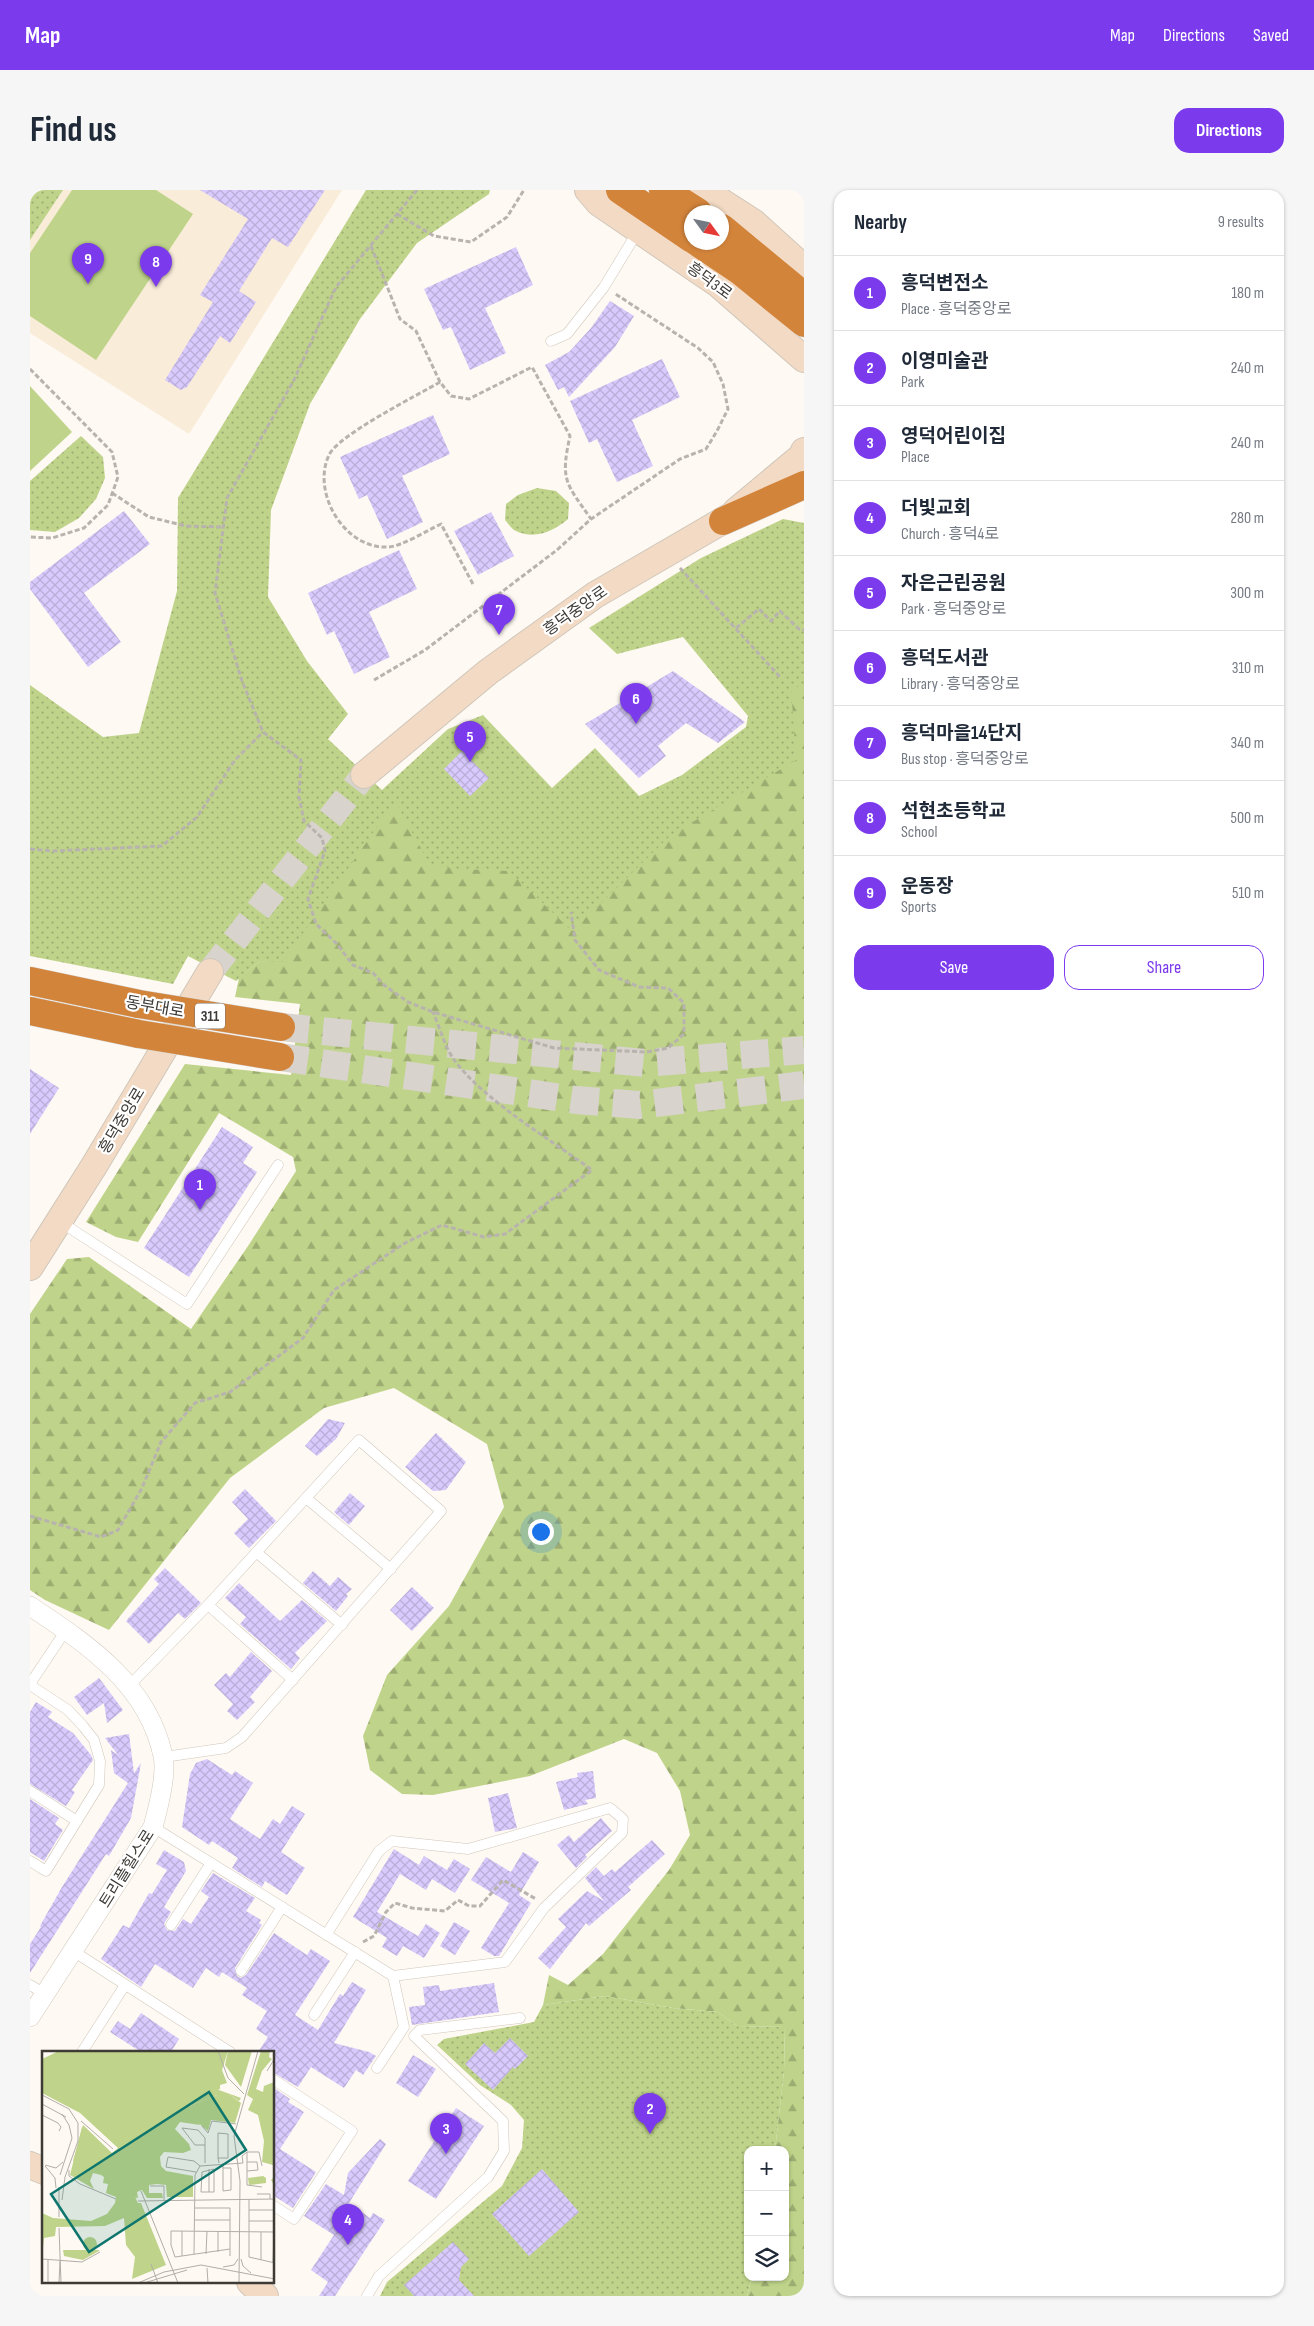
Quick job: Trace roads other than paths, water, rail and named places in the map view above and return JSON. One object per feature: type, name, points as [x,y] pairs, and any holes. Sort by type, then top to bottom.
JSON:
[{"type":"highway","points":[[620,190],[684,234]]},
{"type":"highway","points":[[664,190],[687,205]]},
{"type":"highway","points":[[729,234],[804,296]]},
{"type":"highway","points":[[709,250],[740,271],[804,323]]},
{"type":"highway","points":[[723,521],[804,485]]},
{"type":"highway","name":"동부대로","points":[[30,981],[139,1004],[282,1027]]},
{"type":"highway","name":"동부대로","points":[[30,1011],[139,1034],[280,1057]]},
{"type":"street","name":"흥덕3로","points":[[588,190],[599,203],[718,284],[804,359]]},
{"type":"street","points":[[703,190],[753,222],[804,268]]},
{"type":"street","points":[[782,248],[804,263]]},
{"type":"street","points":[[774,332],[804,379]]},
{"type":"street","points":[[723,521],[802,456],[804,451]]},
{"type":"street","name":"흥덕중앙로","points":[[364,775],[488,672],[595,595],[804,472]]},
{"type":"street","name":"흥덕중앙로","points":[[30,1267],[210,972]]},
{"type":"street","name":"트리플힐스로","points":[[30,1606],[100,1655],[130,1685],[151,1719],[164,1757],[161,1795],[153,1827],[73,1951],[37,1990],[30,2017]]},
{"type":"street","points":[[30,2165],[42,2170]]},
{"type":"street","points":[[252,2284],[265,2296]]},
{"type":"lane","points":[[551,341],[567,334],[604,287],[639,230]]},
{"type":"lane","points":[[59,1221],[187,1304],[278,1165]]},
{"type":"lane","points":[[130,1685],[208,1605],[359,1440],[441,1511],[242,1737],[226,1748],[164,1757]]},
{"type":"lane","points":[[306,1498],[390,1570]]},
{"type":"lane","points":[[256,1552],[342,1625]]},
{"type":"lane","points":[[208,1605],[293,1680]]},
{"type":"lane","points":[[30,1860],[46,1871],[99,1785],[100,1761],[94,1740],[68,1710],[30,1684],[66,1630]]},
{"type":"lane","points":[[30,1792],[77,1821]]},
{"type":"lane","points":[[153,1827],[211,1864],[326,1935],[394,1976],[504,1962],[547,1906],[622,1833],[623,1819],[610,1808],[468,1849],[392,1841],[379,1852],[326,1935]]},
{"type":"lane","points":[[171,1925],[211,1864]]},
{"type":"lane","points":[[241,1971],[282,1907]]},
{"type":"lane","points":[[73,1951],[228,2051]]},
{"type":"lane","points":[[314,2015],[355,1952]]},
{"type":"lane","points":[[378,2068],[404,2027],[394,1976]]},
{"type":"lane","points":[[83,2051],[126,1984]]},
{"type":"lane","points":[[367,2296],[379,2276],[488,2177],[504,2150],[503,2121],[414,2036],[420,2030],[520,2018]]},
{"type":"lane","points":[[275,2081],[352,2131],[294,2219],[275,2207]]},
{"type":"tunnel","points":[[210,972],[364,775]]},
{"type":"tunnel","points":[[281,1027],[645,1063],[804,1050]]},
{"type":"tunnel","points":[[280,1057],[576,1100],[639,1105],[804,1085]]},
{"type":"place","name":"운동장","points":[[88,284]]},
{"type":"place","name":"석현초등학교","points":[[156,287]]},
{"type":"place","name":"흥덕마을14단지","points":[[499,635]]},
{"type":"place","name":"흥덕도서관","points":[[636,724]]},
{"type":"place","name":"자은근린공원","points":[[470,762]]},
{"type":"place","name":"흥덕변전소","points":[[200,1210]]},
{"type":"place","name":"이영미술관","points":[[650,2134]]},
{"type":"place","name":"영덕어린이집","points":[[446,2154]]},
{"type":"place","name":"더빛교회","points":[[348,2245]]}]
